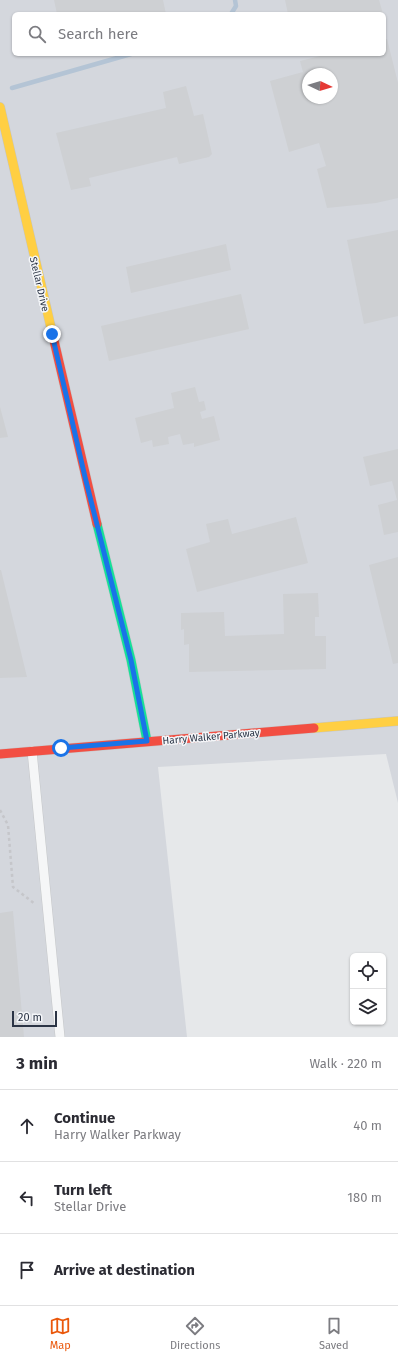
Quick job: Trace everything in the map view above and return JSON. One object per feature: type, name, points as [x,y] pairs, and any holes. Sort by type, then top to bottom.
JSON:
[{"type":"street","name":"Stellar Drive","points":[[0,107],[85,477],[131,660],[147,741]]},
{"type":"street","name":"Harry Walker Parkway","points":[[0,754],[398,721]]},
{"type":"lane","points":[[32,751],[60,1037]]},
{"type":"path","points":[[0,810],[8,825],[13,887],[48,914]]},
{"type":"shaded area","points":[[0,0],[398,0],[398,803],[386,754],[158,767],[187,1037],[0,1037]]},
{"type":"building","points":[[54,0],[163,0],[166,12],[57,12]]},
{"type":"building","points":[[285,0],[379,0],[382,12],[288,12]]},
{"type":"building","points":[[387,39],[398,83],[398,198],[376,203],[327,208],[317,169],[326,166],[319,143],[289,152],[270,81],[302,72],[302,104],[338,104],[338,68],[302,68],[300,61],[320,56],[386,56]]},
{"type":"building","points":[[186,86],[194,116],[203,114],[212,154],[209,157],[179,164],[177,157],[89,178],[91,186],[71,190],[56,133],[166,108],[163,92]]},
{"type":"building","points":[[398,230],[398,316],[364,324],[347,240]]},
{"type":"building","points":[[226,244],[231,270],[131,293],[126,267]]},
{"type":"building","points":[[241,294],[249,329],[109,361],[101,326]]},
{"type":"building","points":[[195,387],[199,402],[204,401],[206,410],[200,412],[202,419],[214,416],[220,440],[194,447],[194,443],[183,445],[180,434],[168,437],[169,444],[153,447],[152,440],[141,443],[135,418],[174,408],[171,393]]},
{"type":"building","points":[[0,407],[8,437],[0,438]]},
{"type":"building","points":[[398,449],[398,532],[384,535],[378,505],[397,500],[392,481],[370,486],[363,457]]},
{"type":"building","points":[[296,517],[308,563],[197,592],[186,549],[210,542],[206,524],[228,519],[232,534]]},
{"type":"building","points":[[398,557],[398,663],[393,664],[369,565]]},
{"type":"building","points":[[1,570],[27,677],[0,678]]},
{"type":"building","points":[[318,593],[319,617],[315,617],[315,636],[326,636],[326,669],[189,672],[189,644],[184,645],[184,629],[181,630],[181,613],[224,612],[225,636],[284,634],[283,594]]},
{"type":"building","points":[[13,911],[24,1037],[0,1037],[0,913]]},
{"type":"waterway","points":[[232,12],[236,6],[235,0]]},
{"type":"waterway","points":[[12,88],[124,56]]},
{"type":"traffic: fast","points":[[97,524],[131,660],[147,741]]},
{"type":"traffic: slow","points":[[0,107],[52,332]]},
{"type":"traffic: slow","points":[[314,728],[398,721]]},
{"type":"traffic: jam","points":[[52,332],[97,524]]},
{"type":"traffic: jam","points":[[0,754],[314,728]]},
{"type":"route","points":[[52,334],[85,477],[131,660],[147,741],[61,748]]}]
